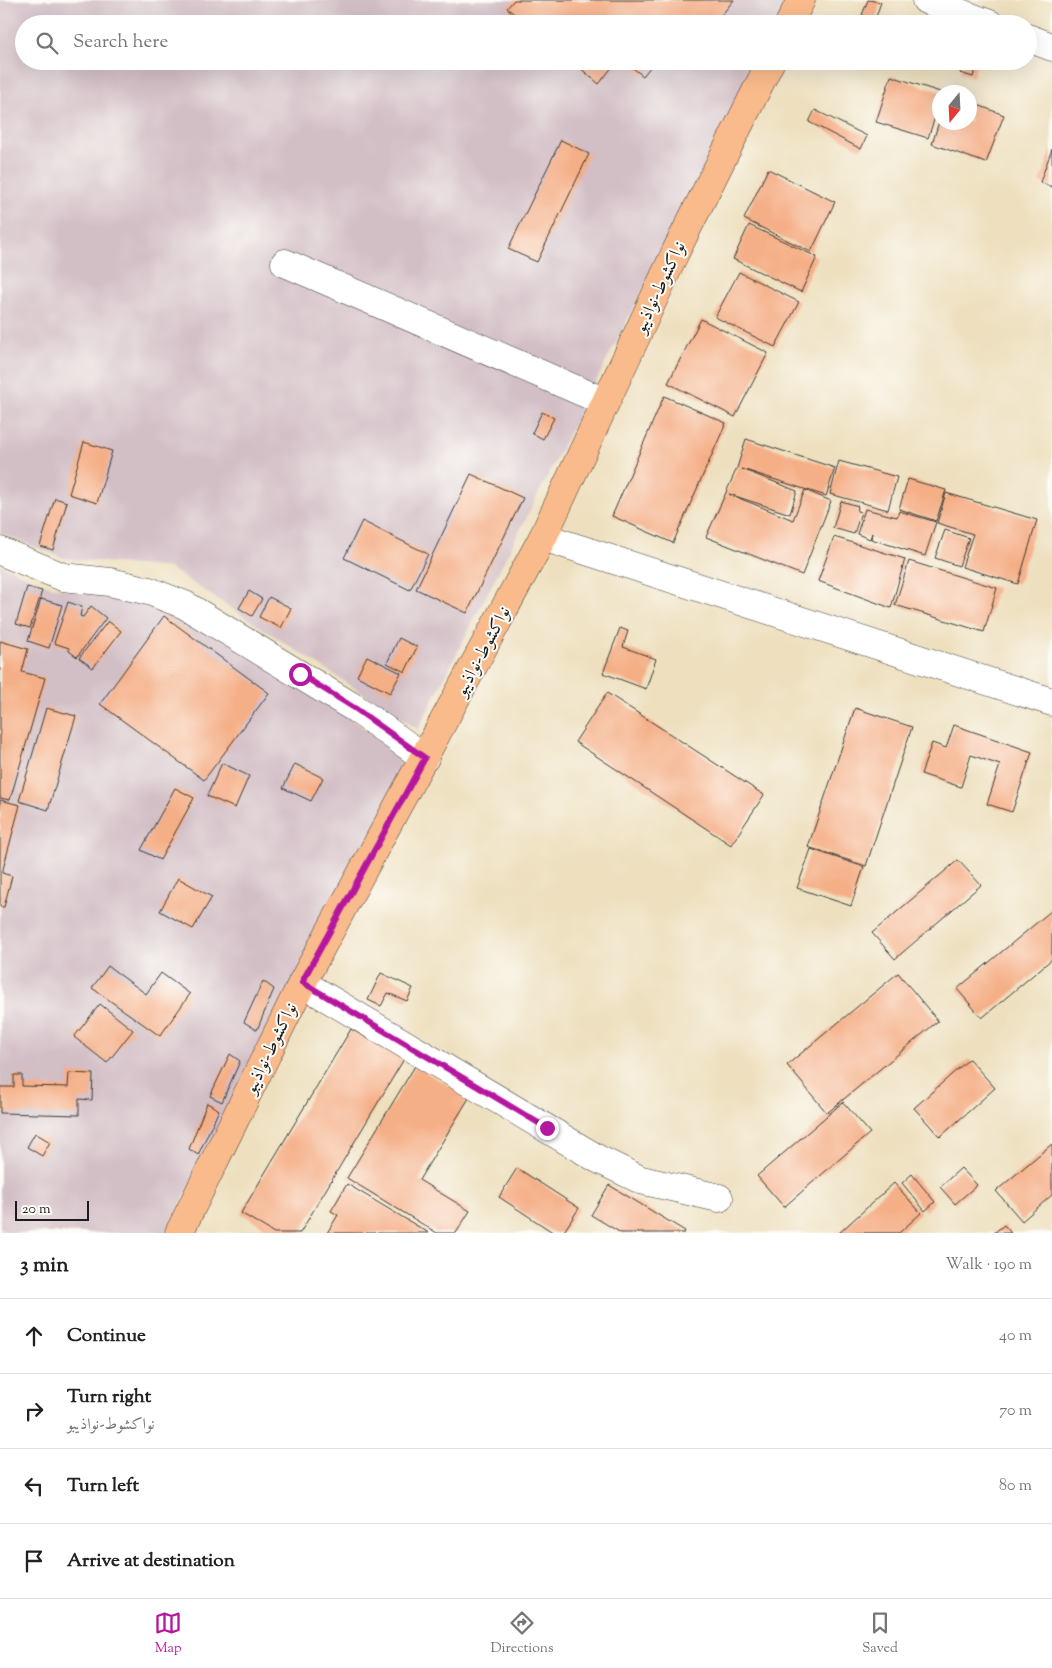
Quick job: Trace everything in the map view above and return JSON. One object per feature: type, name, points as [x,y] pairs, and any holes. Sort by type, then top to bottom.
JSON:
[{"type":"main road","points":[[794,15],[801,0]]},
{"type":"main road","name":"نواكشوط-نواذيبو","points":[[179,1233],[302,982],[543,537],[676,251],[766,70]]},
{"type":"street","points":[[926,0],[966,15]]},
{"type":"street","points":[[1037,41],[1052,47]]},
{"type":"street","points":[[285,263],[605,402]]},
{"type":"street","points":[[543,537],[1052,702]]},
{"type":"street","points":[[0,551],[62,577],[110,582],[149,591],[185,605],[356,709],[425,758]]},
{"type":"street","points":[[302,982],[598,1159],[641,1180],[719,1198]]},
{"type":"shaded area","points":[[0,0],[792,0],[784,15],[15,15],[15,70],[755,70],[418,729],[169,568],[63,558],[0,533]]},
{"type":"shaded area","points":[[0,564],[42,584],[76,592],[164,597],[413,760],[166,1233],[8,1233],[0,1228]]},
{"type":"building","points":[[514,0],[734,0],[722,15],[515,15],[507,8]]},
{"type":"building","points":[[868,0],[881,2],[877,15],[862,15]]},
{"type":"building","points":[[583,70],[610,70],[599,84]]},
{"type":"building","points":[[635,70],[648,70],[643,76]]},
{"type":"building","points":[[961,70],[975,70],[973,77],[960,73]]},
{"type":"building","points":[[891,76],[932,89],[932,126],[928,138],[876,122]]},
{"type":"building","points":[[977,105],[1004,115],[986,163],[932,144],[936,130],[977,130]]},
{"type":"building","points":[[815,110],[867,136],[861,149],[809,122]]},
{"type":"building","points":[[561,140],[589,154],[537,262],[508,249]]},
{"type":"building","points":[[1052,149],[1052,187],[1040,182]]},
{"type":"building","points":[[768,169],[835,202],[811,252],[744,219]]},
{"type":"building","points":[[749,225],[817,257],[801,292],[733,259]]},
{"type":"building","points":[[739,272],[799,302],[775,347],[715,317]]},
{"type":"building","points":[[701,319],[768,353],[735,417],[668,383]]},
{"type":"building","points":[[664,396],[726,423],[673,543],[612,516]]},
{"type":"building","points":[[542,412],[554,418],[543,439],[532,433]]},
{"type":"building","points":[[746,439],[835,468],[826,496],[742,469],[797,491],[790,514],[729,494],[793,520],[805,490],[831,501],[802,575],[706,537],[737,468]]},
{"type":"building","points":[[84,442],[112,451],[97,503],[69,494]]},
{"type":"building","points":[[839,461],[897,477],[888,510],[830,494]]},
{"type":"building","points":[[471,474],[523,498],[467,613],[416,589]]},
{"type":"building","points":[[908,479],[946,490],[936,521],[899,509]]},
{"type":"building","points":[[946,493],[1037,520],[1018,584],[962,567],[973,534],[937,523]]},
{"type":"building","points":[[55,498],[67,502],[53,550],[40,546]]},
{"type":"building","points":[[841,501],[858,506],[857,511],[861,512],[854,534],[833,528]]},
{"type":"building","points":[[865,509],[897,517],[899,511],[936,522],[925,556],[871,539],[872,533],[870,539],[857,534]]},
{"type":"building","points":[[362,521],[428,554],[410,590],[344,558]]},
{"type":"building","points":[[945,530],[969,538],[959,566],[935,558]]},
{"type":"building","points":[[834,537],[905,559],[891,608],[818,581]]},
{"type":"building","points":[[909,561],[997,588],[984,632],[895,605]]},
{"type":"building","points":[[27,587],[42,591],[30,628],[16,624]]},
{"type":"building","points":[[249,591],[262,599],[252,616],[239,608]]},
{"type":"building","points":[[269,597],[291,608],[281,628],[259,617]]},
{"type":"building","points":[[41,599],[62,605],[49,648],[28,641]]},
{"type":"building","points":[[68,602],[82,607],[80,616],[83,617],[91,606],[106,618],[77,657],[69,651],[69,648],[54,643]]},
{"type":"building","points":[[164,616],[269,693],[204,780],[100,704]]},
{"type":"building","points":[[108,621],[121,631],[93,668],[79,658]]},
{"type":"building","points":[[620,628],[628,631],[623,647],[656,659],[646,689],[603,673]]},
{"type":"building","points":[[399,638],[417,647],[405,672],[387,663]]},
{"type":"building","points":[[0,641],[28,649],[22,672],[45,678],[10,800],[0,798]]},
{"type":"building","points":[[367,656],[401,673],[390,693],[357,676]]},
{"type":"building","points":[[607,693],[764,795],[731,845],[575,742]]},
{"type":"building","points":[[46,708],[76,716],[48,810],[19,801]]},
{"type":"building","points":[[855,708],[912,727],[866,866],[808,847]]},
{"type":"building","points":[[954,725],[1032,752],[1012,812],[987,804],[1000,765],[971,755],[961,787],[921,774],[932,743],[946,748]]},
{"type":"building","points":[[222,763],[249,776],[235,808],[207,796]]},
{"type":"building","points":[[295,764],[323,778],[311,801],[283,788]]},
{"type":"building","points":[[175,788],[194,798],[160,860],[141,850]]},
{"type":"building","points":[[0,800],[20,805],[2,873],[12,876],[4,907],[0,907]]},
{"type":"building","points":[[811,849],[864,867],[851,906],[797,888]]},
{"type":"building","points":[[958,860],[981,885],[895,959],[872,933]]},
{"type":"building","points":[[178,878],[212,897],[193,929],[160,911]]},
{"type":"building","points":[[1052,910],[1052,959],[982,1018],[957,989]]},
{"type":"building","points":[[108,966],[146,994],[161,973],[190,994],[160,1036],[92,988]]},
{"type":"building","points":[[381,973],[413,988],[407,1001],[388,993],[381,1006],[368,1000]]},
{"type":"building","points":[[898,973],[938,1021],[827,1113],[787,1065]]},
{"type":"building","points":[[263,981],[274,989],[257,1030],[244,1022]]},
{"type":"building","points":[[100,1004],[133,1030],[107,1063],[74,1037]]},
{"type":"building","points":[[351,1029],[404,1059],[300,1233],[274,1233],[241,1213]]},
{"type":"building","points":[[230,1054],[240,1061],[222,1102],[210,1096]]},
{"type":"building","points":[[969,1059],[995,1088],[940,1137],[914,1108]]},
{"type":"building","points":[[415,1066],[469,1098],[419,1180],[470,1211],[456,1233],[437,1233],[347,1178]]},
{"type":"building","points":[[69,1073],[93,1074],[92,1100],[79,1099],[79,1115],[0,1113],[0,1087],[14,1087],[14,1075],[22,1075],[22,1086],[68,1087]]},
{"type":"building","points":[[843,1102],[870,1133],[784,1207],[757,1176]]},
{"type":"building","points":[[207,1103],[219,1110],[198,1155],[189,1149]]},
{"type":"building","points":[[35,1133],[50,1142],[42,1156],[27,1147]]},
{"type":"building","points":[[1052,1144],[1052,1195],[1022,1221],[996,1191]]},
{"type":"building","points":[[517,1168],[579,1208],[563,1233],[554,1233],[499,1197]]},
{"type":"building","points":[[961,1168],[977,1185],[955,1204],[940,1187]]},
{"type":"building","points":[[912,1174],[935,1202],[925,1211],[902,1183]]},
{"type":"building","points":[[894,1183],[921,1213],[899,1233],[839,1233]]},
{"type":"building","points":[[347,1184],[429,1233],[327,1233],[338,1215],[331,1211]]},
{"type":"building","points":[[609,1185],[685,1231],[684,1233],[621,1233],[591,1215]]},
{"type":"building","points":[[1004,1225],[1011,1233],[994,1233]]},
{"type":"route","points":[[300,674],[356,709],[425,758],[302,982],[547,1128]]}]
